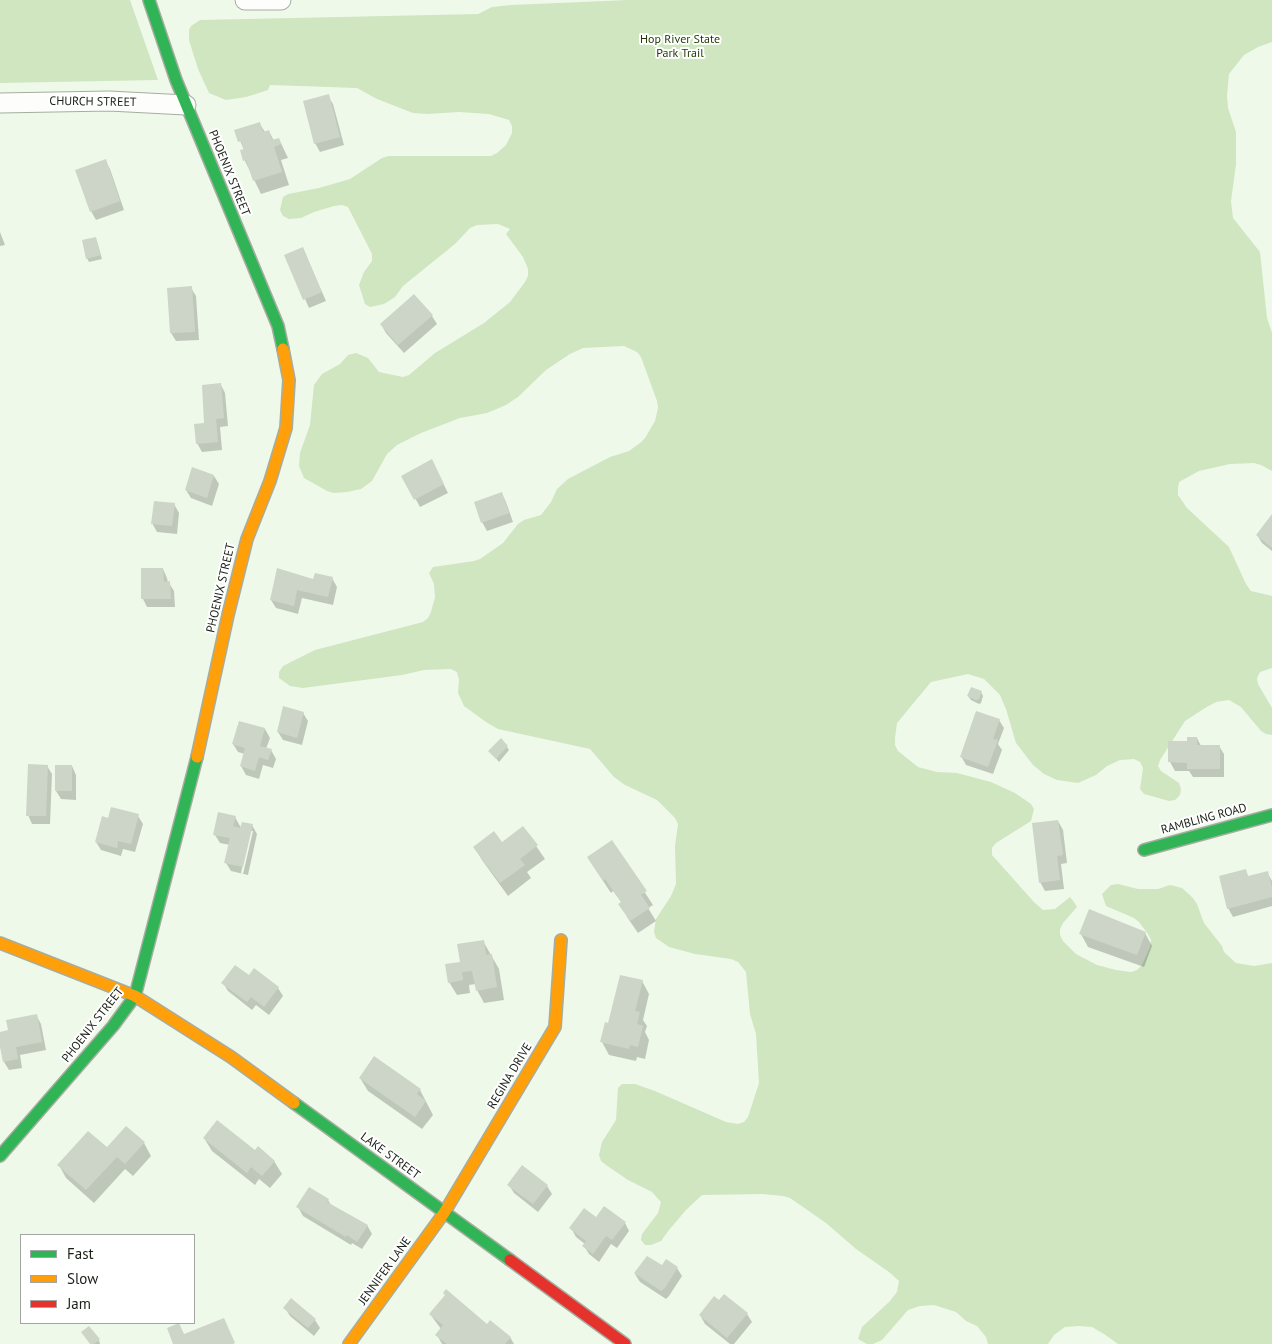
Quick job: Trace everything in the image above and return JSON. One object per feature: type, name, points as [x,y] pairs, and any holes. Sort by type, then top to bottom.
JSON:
[{"type":"street","name":"PHOENIX STREET","points":[[0,1156],[113,1026],[135,996],[197,756],[228,615],[247,540],[270,481],[286,428],[289,380],[278,326],[186,105],[149,0]]},
{"type":"street","points":[[245,0],[281,0]]},
{"type":"street","name":"CHURCH STREET","points":[[0,102],[109,101],[186,105]]},
{"type":"street","name":"RAMBLING ROAD","points":[[1144,850],[1272,815]]},
{"type":"street","name":"REGINA DRIVE","points":[[444,1213],[555,1028],[561,940]]},
{"type":"street","name":"LAKE STREET","points":[[0,943],[135,996],[230,1057],[625,1344]]},
{"type":"street","name":"JENNIFER LANE","points":[[349,1344],[444,1213]]},
{"type":"green space","points":[[0,0],[130,0],[158,80],[0,83]]},
{"type":"green space","name":"Hop River State Park Trail","points":[[628,0],[1272,0],[1272,42],[1244,55],[1229,74],[1227,96],[1228,108],[1236,132],[1236,164],[1231,201],[1233,218],[1260,252],[1267,318],[1272,333],[1272,471],[1254,463],[1230,464],[1199,471],[1179,482],[1178,495],[1187,508],[1229,547],[1251,591],[1272,596],[1272,668],[1260,672],[1257,678],[1258,684],[1272,708],[1272,735],[1261,731],[1241,707],[1229,700],[1216,702],[1185,721],[1160,760],[1158,766],[1161,771],[1179,783],[1180,795],[1175,800],[1169,801],[1144,794],[1140,789],[1143,768],[1140,762],[1134,759],[1120,760],[1107,766],[1096,775],[1078,783],[1057,780],[1044,774],[1033,765],[1016,743],[1000,695],[984,679],[968,674],[931,682],[897,723],[895,745],[898,751],[918,767],[937,772],[957,773],[991,782],[1015,793],[1031,804],[1034,809],[1031,821],[996,843],[992,848],[992,855],[1043,910],[1055,909],[1070,897],[1077,907],[1063,923],[1060,935],[1063,941],[1076,954],[1097,965],[1116,970],[1131,972],[1137,970],[1142,965],[1151,940],[1139,922],[1134,918],[1106,906],[1102,894],[1111,885],[1118,884],[1138,889],[1158,889],[1170,885],[1182,888],[1193,898],[1204,923],[1222,946],[1224,952],[1236,963],[1254,966],[1272,963],[1272,1344],[1118,1344],[1092,1327],[1079,1326],[1065,1327],[1054,1335],[1048,1344],[988,1344],[986,1337],[977,1326],[966,1321],[956,1312],[934,1305],[920,1306],[908,1310],[882,1340],[873,1344],[867,1344],[858,1339],[862,1327],[889,1302],[897,1292],[899,1281],[856,1249],[826,1223],[790,1198],[783,1196],[762,1194],[702,1195],[686,1210],[661,1241],[645,1245],[641,1240],[642,1234],[658,1213],[661,1202],[652,1192],[628,1180],[606,1165],[601,1161],[599,1155],[602,1142],[616,1120],[618,1088],[622,1084],[635,1084],[726,1122],[738,1124],[744,1122],[748,1117],[759,1083],[756,1034],[750,1014],[746,972],[738,962],[731,959],[695,954],[669,947],[656,938],[654,932],[656,919],[671,896],[676,884],[675,846],[678,824],[675,818],[657,800],[625,785],[614,777],[590,749],[498,729],[486,722],[464,706],[458,693],[459,680],[457,672],[451,669],[424,670],[402,675],[303,688],[290,686],[279,678],[279,672],[283,666],[315,650],[423,622],[431,612],[435,597],[434,584],[429,573],[433,567],[480,559],[503,543],[518,524],[524,520],[541,515],[551,502],[557,489],[568,479],[610,457],[629,451],[640,443],[655,421],[658,408],[641,357],[637,352],[624,346],[583,348],[546,370],[518,397],[506,405],[487,413],[460,418],[421,433],[397,445],[387,454],[372,481],[361,489],[334,493],[304,478],[299,466],[300,453],[310,425],[314,385],[322,374],[340,364],[348,355],[356,353],[368,358],[379,372],[403,377],[409,375],[435,353],[484,323],[510,302],[525,282],[528,276],[528,269],[523,257],[506,234],[510,229],[498,224],[477,225],[470,228],[455,244],[403,286],[395,297],[384,304],[370,307],[365,304],[359,285],[364,272],[372,261],[372,254],[348,207],[342,205],[334,206],[301,218],[289,219],[283,216],[280,210],[283,197],[288,194],[350,179],[382,158],[389,156],[491,156],[506,145],[512,133],[512,126],[509,120],[489,114],[459,112],[413,113],[377,99],[357,88],[270,85],[268,90],[246,97],[226,100],[209,93],[198,69],[189,40],[191,26],[200,20],[478,14],[492,7],[511,5]]},
{"type":"building","points":[[329,94],[340,137],[314,144],[303,101]]},
{"type":"building","points":[[260,122],[263,132],[269,130],[272,140],[279,138],[281,144],[274,147],[282,172],[253,181],[246,160],[243,161],[240,150],[244,149],[241,141],[238,142],[234,130]]},
{"type":"building","points":[[106,159],[120,201],[90,212],[75,170]]},
{"type":"building","points":[[96,237],[101,255],[86,259],[82,240]]},
{"type":"building","points":[[303,247],[322,292],[303,300],[284,255]]},
{"type":"building","points":[[192,286],[195,332],[170,333],[167,288]]},
{"type":"building","points":[[414,294],[433,315],[398,345],[380,324]]},
{"type":"building","points":[[221,383],[224,418],[216,419],[218,442],[196,444],[194,424],[204,423],[202,385]]},
{"type":"building","points":[[432,459],[444,484],[414,500],[401,476]]},
{"type":"building","points":[[192,467],[214,475],[207,498],[185,490]]},
{"type":"building","points":[[502,492],[509,513],[481,523],[474,502]]},
{"type":"building","points":[[154,501],[175,503],[172,526],[151,524]]},
{"type":"building","points":[[1272,514],[1272,548],[1256,535]]},
{"type":"building","points":[[141,568],[163,568],[164,582],[170,581],[171,599],[141,599]]},
{"type":"building","points":[[277,568],[313,579],[315,573],[333,577],[328,597],[297,590],[294,606],[270,600]]},
{"type":"building","points":[[971,687],[982,691],[979,699],[976,700],[967,696]]},
{"type":"building","points":[[283,706],[304,712],[297,738],[277,732]]},
{"type":"building","points":[[976,711],[1000,719],[993,739],[998,740],[988,767],[960,757]]},
{"type":"building","points":[[239,721],[265,728],[260,746],[272,749],[268,760],[259,757],[255,771],[240,766],[245,748],[232,744]]},
{"type":"building","points":[[1187,737],[1197,737],[1197,745],[1220,745],[1220,769],[1187,769],[1187,763],[1168,762],[1168,741],[1187,741]]},
{"type":"building","points":[[501,738],[508,746],[496,759],[488,751]]},
{"type":"building","points":[[28,764],[48,765],[46,816],[26,816]]},
{"type":"building","points":[[55,765],[72,765],[72,791],[55,791]]},
{"type":"building","points":[[111,807],[139,814],[131,844],[118,841],[117,848],[95,842],[102,816],[108,818]]},
{"type":"building","points":[[218,812],[236,816],[233,826],[240,828],[242,822],[253,824],[243,867],[224,863],[230,838],[213,835]]},
{"type":"building","points":[[1058,820],[1063,855],[1057,856],[1060,880],[1039,883],[1032,823]]},
{"type":"building","points":[[523,826],[538,845],[520,859],[525,865],[500,883],[473,847],[494,831],[502,842]]},
{"type":"building","points":[[612,840],[647,891],[641,895],[650,908],[630,921],[618,904],[621,902],[605,879],[603,881],[587,857]]},
{"type":"building","points":[[1246,869],[1248,876],[1268,871],[1272,887],[1272,897],[1227,909],[1219,876]]},
{"type":"building","points":[[1089,909],[1146,932],[1137,955],[1079,934]]},
{"type":"building","points":[[484,940],[486,955],[492,954],[497,987],[476,991],[472,971],[462,972],[463,980],[448,983],[445,964],[460,962],[457,944]]},
{"type":"building","points":[[235,965],[249,975],[254,968],[279,987],[264,1007],[251,997],[247,1002],[221,983]]},
{"type":"building","points":[[620,975],[643,980],[635,1011],[640,1012],[637,1024],[643,1026],[638,1047],[630,1045],[629,1049],[600,1042],[605,1022],[608,1023]]},
{"type":"building","points":[[37,1014],[42,1042],[16,1047],[18,1059],[3,1062],[0,1032],[8,1030],[6,1020]]},
{"type":"building","points":[[374,1056],[421,1089],[417,1094],[426,1101],[415,1117],[359,1078]]},
{"type":"building","points":[[217,1120],[255,1150],[258,1146],[275,1161],[262,1176],[251,1167],[247,1173],[203,1138]]},
{"type":"building","points":[[126,1126],[145,1142],[125,1164],[117,1157],[86,1190],[57,1165],[88,1131],[107,1147]]},
{"type":"building","points":[[522,1165],[548,1185],[533,1204],[507,1185]]},
{"type":"building","points":[[309,1187],[329,1199],[327,1202],[368,1225],[357,1242],[296,1207]]},
{"type":"building","points":[[604,1206],[626,1222],[612,1240],[606,1236],[593,1254],[582,1246],[586,1241],[569,1228],[584,1208],[596,1217]]},
{"type":"building","points":[[647,1256],[662,1265],[666,1259],[678,1267],[665,1288],[661,1291],[634,1273]]},
{"type":"building","points":[[446,1289],[487,1324],[490,1320],[511,1337],[505,1344],[447,1344],[435,1335],[443,1325],[429,1314],[445,1295],[443,1293]]},
{"type":"building","points":[[724,1294],[748,1313],[727,1338],[699,1315],[714,1296],[719,1300]]},
{"type":"building","points":[[291,1298],[316,1319],[308,1328],[283,1308]]},
{"type":"building","points":[[224,1318],[235,1343],[173,1344],[167,1328],[179,1324],[184,1334]]},
{"type":"building","points":[[89,1326],[100,1339],[94,1344],[90,1344],[81,1332]]},
{"type":"traffic: fast","points":[[149,0],[176,80],[278,326],[283,349]]},
{"type":"traffic: fast","points":[[0,1156],[113,1026],[135,996],[197,757]]},
{"type":"traffic: fast","points":[[1144,850],[1272,815]]},
{"type":"traffic: fast","points":[[294,1103],[510,1260]]},
{"type":"traffic: slow","points":[[197,757],[228,615],[247,539],[270,481],[286,428],[289,380],[283,349]]},
{"type":"traffic: slow","points":[[349,1344],[444,1213],[555,1027],[561,940]]},
{"type":"traffic: slow","points":[[0,943],[135,996],[231,1057],[294,1103]]},
{"type":"traffic: jam","points":[[510,1260],[625,1344]]}]
